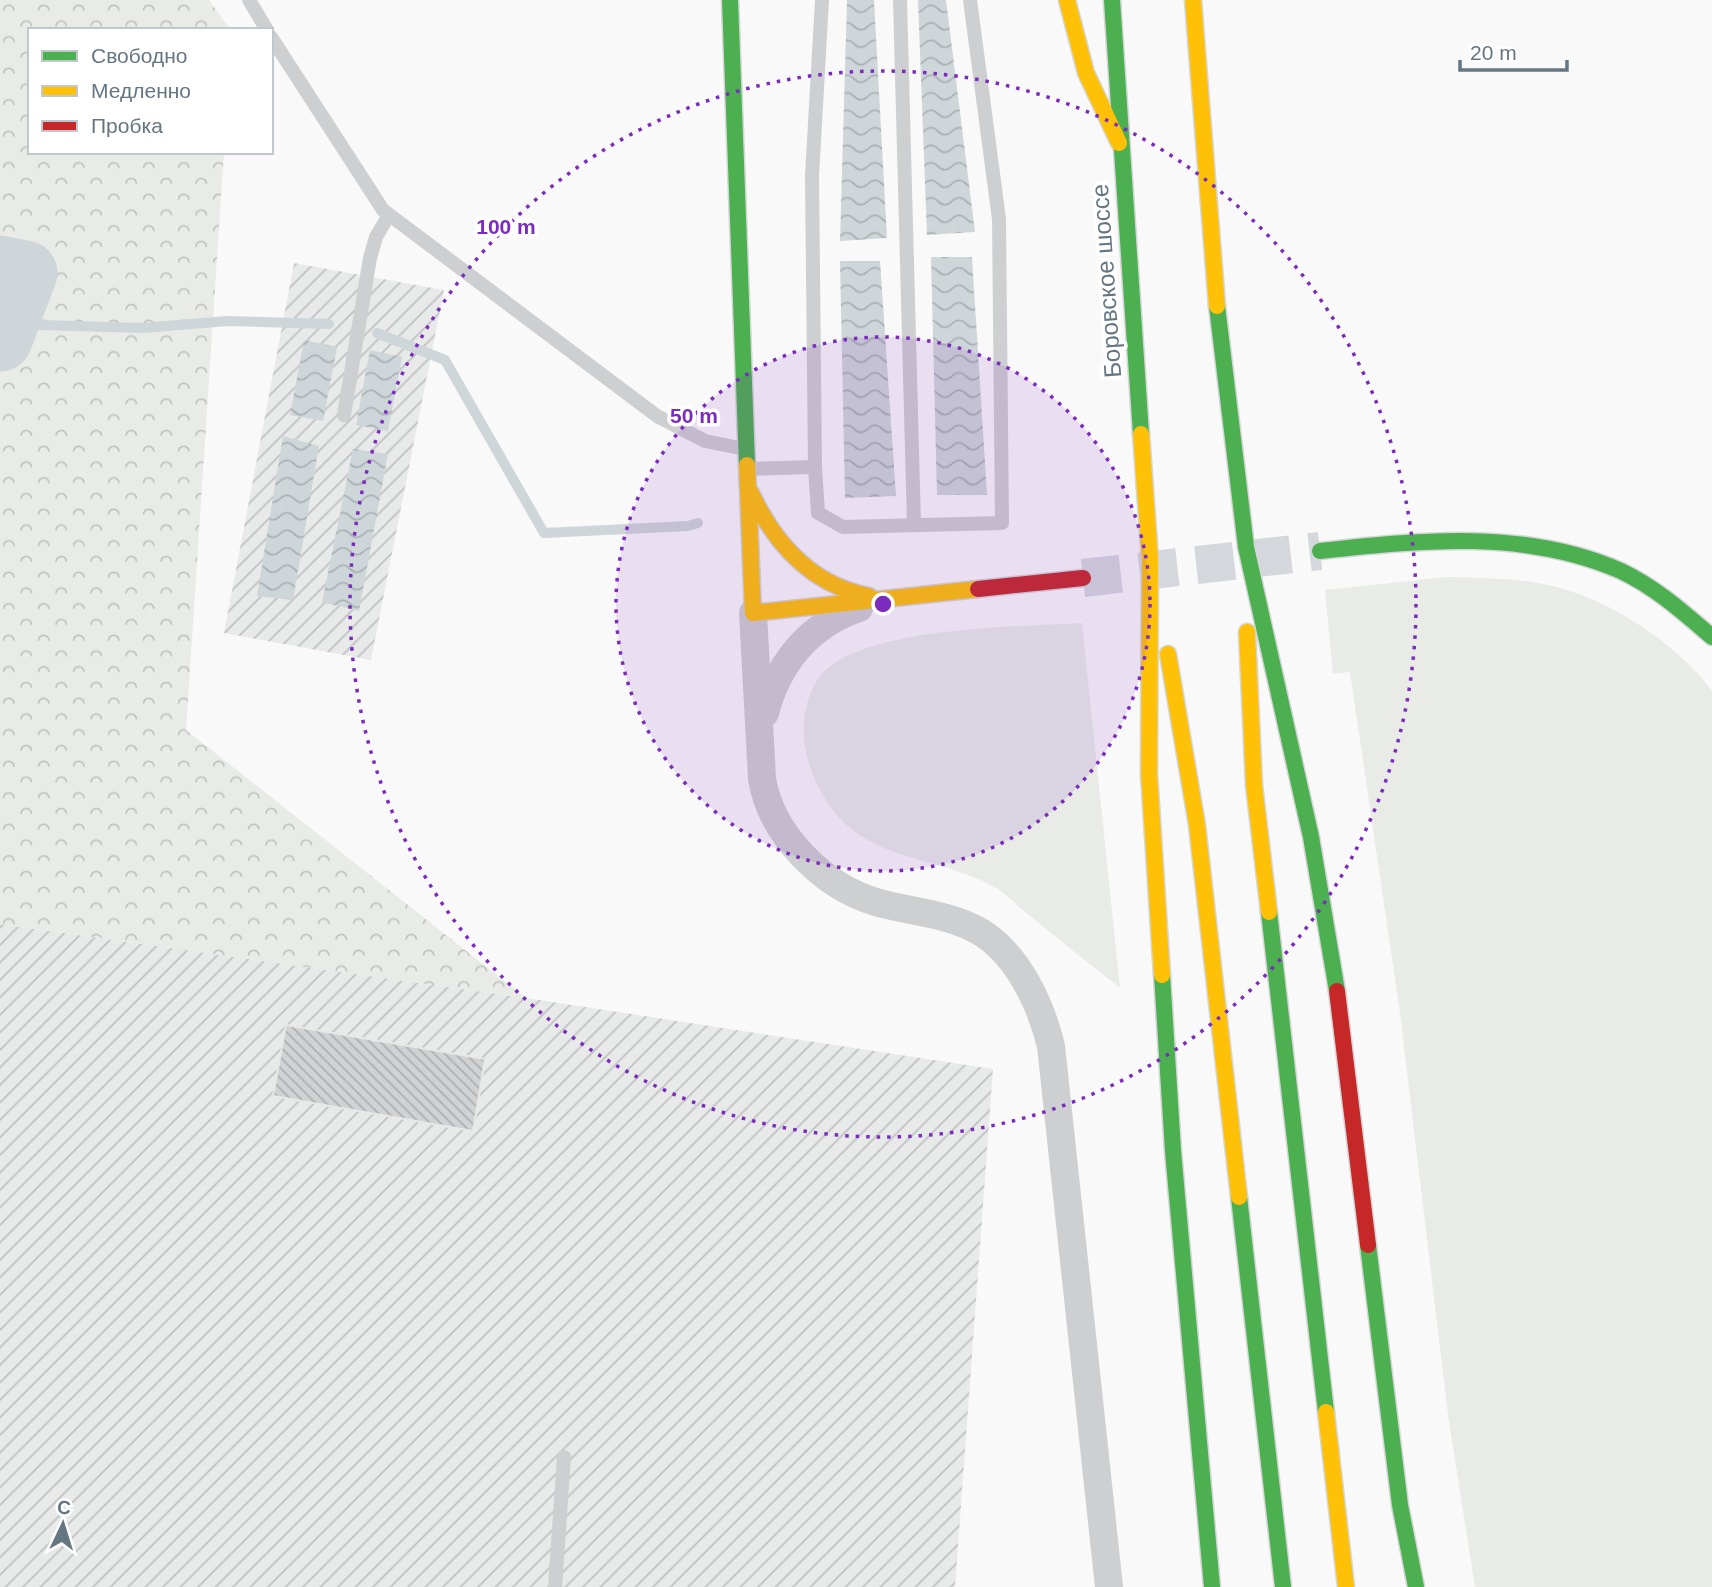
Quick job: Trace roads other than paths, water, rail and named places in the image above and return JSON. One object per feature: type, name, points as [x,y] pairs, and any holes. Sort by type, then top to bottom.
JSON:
[{"type":"main road","points":[[730,0],[753,613],[1083,578]]},
{"type":"main road","points":[[1067,0],[1086,73],[1119,143]]},
{"type":"main road","name":"Боровское шоссе","points":[[1112,0],[1119,143],[1150,559]]},
{"type":"main road","points":[[1193,0],[1213,262],[1246,547],[1253,774],[1346,1587]]},
{"type":"main road","points":[[747,477],[783,547],[810,571],[849,593],[892,597]]},
{"type":"main road","points":[[1320,551],[1462,538],[1553,548],[1594,561],[1653,589],[1681,607],[1712,637]]},
{"type":"main road","points":[[1246,547],[1311,837],[1338,998],[1401,1505],[1416,1587]]},
{"type":"main road","points":[[1150,559],[1149,774],[1174,1165],[1212,1587]]},
{"type":"main road","points":[[1150,559],[1197,825],[1283,1587]]},
{"type":"street","points":[[760,733],[776,678],[802,643],[833,620],[892,597]]},
{"type":"street","points":[[753,613],[765,795],[778,823],[801,853],[830,878],[861,896],[943,917],[981,932],[1008,957],[1045,1019],[1051,1046],[1109,1587]]},
{"type":"lane","points":[[249,0],[266,28]]},
{"type":"lane","points":[[822,0],[812,176],[816,467],[818,513],[843,527],[1002,523],[999,219],[971,0]]},
{"type":"lane","points":[[900,0],[914,525]]},
{"type":"lane","points":[[273,40],[350,163],[389,215],[669,424],[722,447],[746,449]]},
{"type":"lane","points":[[344,415],[370,257],[376,237],[389,215]]},
{"type":"lane","points":[[747,477],[816,467]]},
{"type":"lane","points":[[555,1587],[564,1457]]},
{"type":"water","points":[[847,0],[874,0],[887,238],[840,241]]},
{"type":"water","points":[[918,0],[946,0],[975,232],[927,235]]},
{"type":"water","points":[[931,257],[972,257],[987,495],[937,495]]},
{"type":"water","points":[[840,261],[880,261],[896,496],[845,498]]},
{"type":"water","points":[[304,340],[337,347],[323,421],[290,415]]},
{"type":"water","points":[[370,350],[402,357],[388,431],[356,425]]},
{"type":"water","points":[[283,436],[319,446],[293,600],[257,596]]},
{"type":"water","points":[[353,449],[388,454],[359,611],[322,602]]},
{"type":"waterway","points":[[0,268],[25,273],[0,339]]},
{"type":"waterway","points":[[6,324],[142,328],[228,321],[329,324]]},
{"type":"waterway","points":[[377,333],[445,360],[544,533],[688,526],[698,523]]},
{"type":"tunnel","points":[[1083,578],[1320,551]]}]
